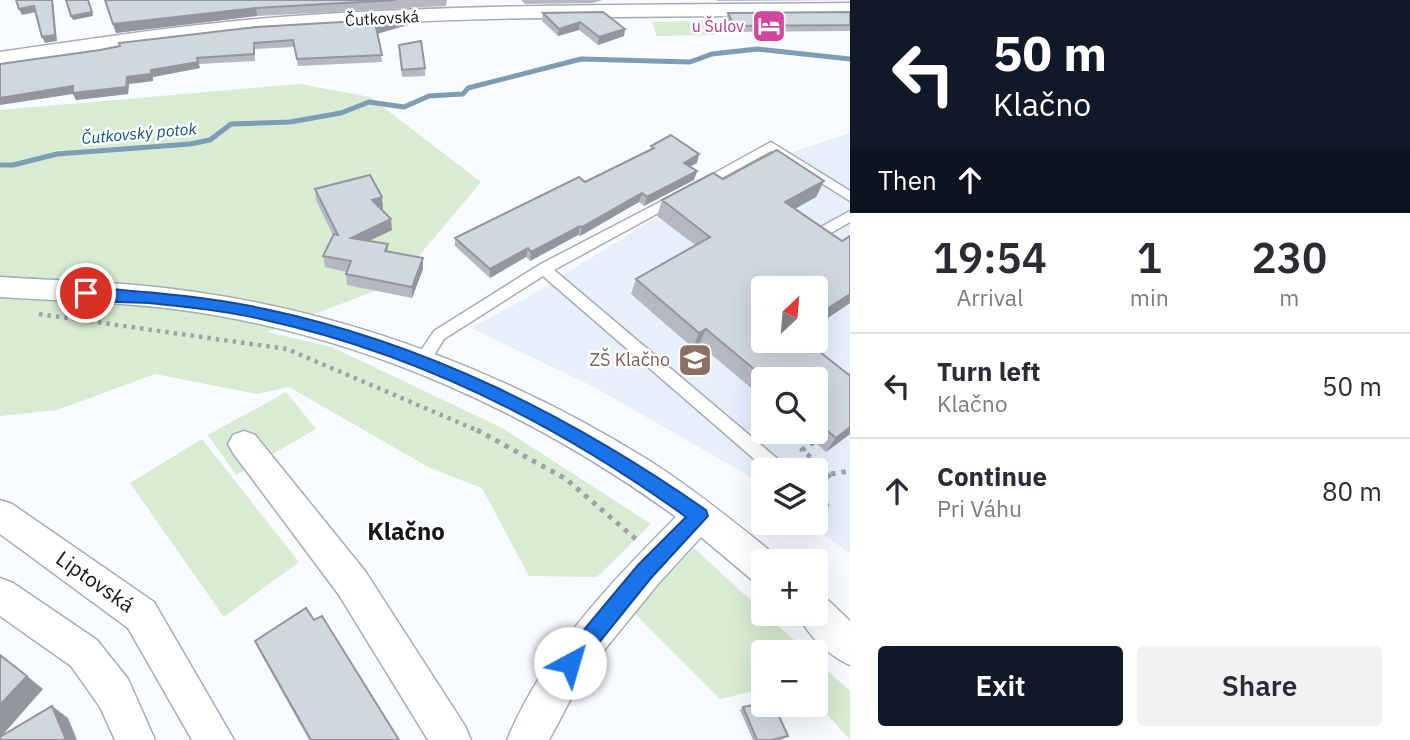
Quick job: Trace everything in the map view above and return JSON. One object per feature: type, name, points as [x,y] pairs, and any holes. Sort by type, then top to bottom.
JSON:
[{"type":"street","name":"Čutkovská","points":[[0,58],[215,29],[317,21],[592,9],[850,9]]},
{"type":"street","points":[[0,287],[138,296],[220,306],[326,330],[422,361],[557,424],[632,468],[751,557]]},
{"type":"street","points":[[244,444],[352,583],[451,740]]},
{"type":"street","name":"Liptovská","points":[[0,515],[141,615],[214,740]]},
{"type":"street","points":[[527,740],[570,663],[658,558],[699,516]]},
{"type":"street","points":[[0,594],[84,653],[114,693],[135,740]]},
{"type":"street","points":[[828,625],[850,646]]},
{"type":"lane","points":[[422,361],[439,335],[544,269],[771,146],[850,197]]},
{"type":"lane","points":[[817,235],[850,216]]},
{"type":"lane","points":[[544,269],[765,458]]},
{"type":"path","points":[[27,312],[287,349],[471,427],[566,479],[658,558]]},
{"type":"path","points":[[811,444],[802,450],[831,474]]},
{"type":"path","points":[[828,476],[850,471]]},
{"type":"shaded area","name":"ZŠ Klačno","points":[[850,133],[850,554],[825,535],[828,535],[828,458],[751,458],[751,478],[594,387],[471,328],[528,297],[689,197],[772,159]]},
{"type":"green space","points":[[709,21],[715,35],[657,36],[652,22]]},
{"type":"green space","points":[[300,84],[370,97],[481,182],[396,283],[267,332],[332,347],[502,428],[651,524],[597,577],[529,576],[482,488],[430,468],[289,387],[257,394],[155,374],[57,410],[0,416],[0,110]]},
{"type":"green space","points":[[286,392],[316,429],[236,475],[208,435]]},
{"type":"green space","points":[[202,439],[299,562],[224,617],[130,483]]},
{"type":"green space","points":[[694,548],[751,600],[751,626],[779,626],[794,640],[751,640],[751,692],[720,699],[633,612]]},
{"type":"green space","points":[[828,671],[850,691],[850,740],[828,715]]},
{"type":"building","points":[[16,0],[52,0],[55,35],[42,37],[34,6],[19,9]]},
{"type":"building","points":[[66,0],[88,0],[92,12],[71,16]]},
{"type":"building","points":[[105,0],[396,0],[256,8],[113,24]]},
{"type":"building","points":[[603,12],[625,29],[599,37],[580,22],[559,29],[543,13]]},
{"type":"building","points":[[850,12],[850,25],[734,26],[728,13]]},
{"type":"building","points":[[411,18],[376,27],[382,55],[297,59],[293,40],[254,43],[254,54],[197,58],[198,62],[127,77],[126,87],[73,93],[73,86],[0,98],[0,64],[100,50],[120,46],[119,43],[256,27]]},
{"type":"building","points":[[421,41],[425,68],[402,70],[399,45]]},
{"type":"building","points":[[671,135],[699,154],[684,163],[697,171],[647,197],[642,193],[582,227],[531,252],[528,248],[490,269],[455,238],[579,177],[585,182],[654,148],[651,146]]},
{"type":"building","points":[[777,150],[824,181],[785,202],[842,241],[850,236],[850,294],[828,308],[828,276],[751,276],[751,354],[822,354],[850,374],[850,427],[836,438],[828,431],[828,367],[751,367],[706,329],[699,333],[636,279],[710,237],[662,200],[713,173],[723,179]]},
{"type":"building","points":[[370,175],[382,197],[372,200],[391,219],[351,238],[388,244],[385,251],[423,258],[412,287],[346,274],[351,261],[323,256],[334,234],[338,235],[315,189]]},
{"type":"building","points":[[306,608],[314,620],[322,616],[399,740],[311,740],[255,641]]},
{"type":"building","points":[[0,655],[27,676],[0,705]]},
{"type":"building","points":[[751,705],[751,717],[779,717],[788,736],[757,740],[743,707]]},
{"type":"building","points":[[52,706],[66,740],[0,740],[0,737]]},
{"type":"waterway","name":"Čutkovský potok","points":[[0,165],[13,165],[57,154],[190,144],[210,140],[231,124],[290,122],[341,113],[369,102],[404,107],[429,96],[463,94],[468,88],[581,59],[690,62],[712,54],[757,49],[850,59]]},
{"type":"place","name":"u Šulov","points":[[769,26]]},
{"type":"place","name":"ZŠ Klačno","points":[[695,360]]},
{"type":"district","name":"Klačno","points":[[406,532]]},
{"type":"route","points":[[86,293],[190,301],[265,314],[368,342],[422,361],[557,424],[632,468],[699,516],[645,572],[570,663]]}]
